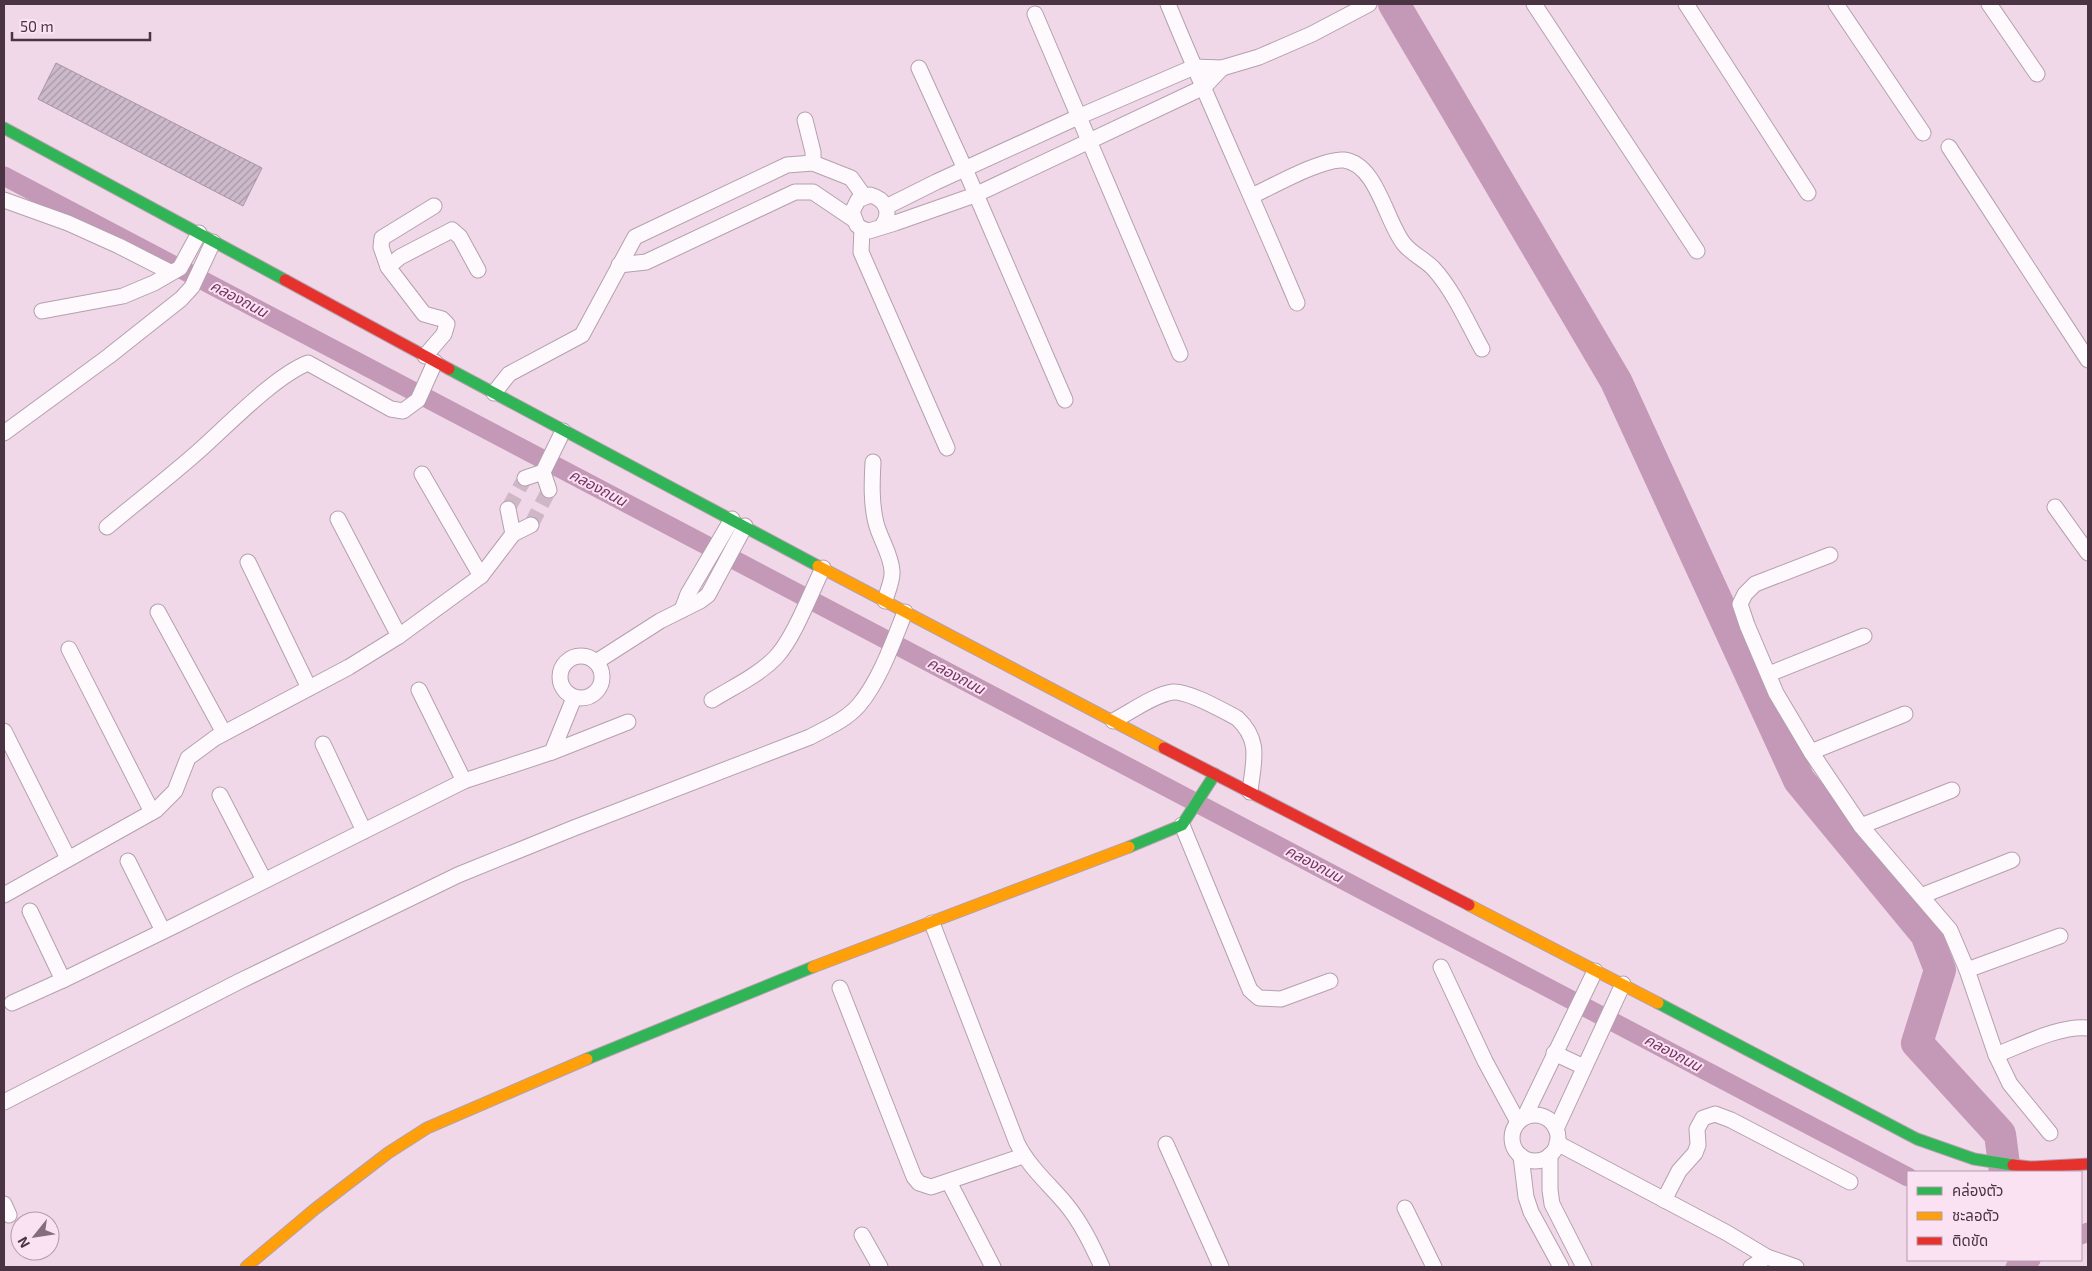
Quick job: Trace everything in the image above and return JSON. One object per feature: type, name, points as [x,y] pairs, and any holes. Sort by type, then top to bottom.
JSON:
[{"type":"street","points":[[1168,4],[1297,303]]},
{"type":"street","points":[[886,207],[1078,117],[1194,67],[1222,68],[1259,57],[1312,34],[1369,4]]},
{"type":"street","points":[[1534,4],[1697,251]]},
{"type":"street","points":[[1686,4],[1808,193]]},
{"type":"street","points":[[1836,4],[1923,133]]},
{"type":"street","points":[[1990,4],[2037,74]]},
{"type":"street","points":[[1035,14],[1180,354]]},
{"type":"street","points":[[919,68],[1065,400]]},
{"type":"street","points":[[619,265],[646,262],[795,192],[813,192],[869,231],[895,223],[975,195],[1204,87],[1222,68]]},
{"type":"street","points":[[805,120],[813,152],[813,163]]},
{"type":"street","points":[[4,128],[210,247],[430,364],[494,393],[561,435],[739,523],[820,573],[885,601],[902,618],[1113,721],[1595,970],[1620,991],[1917,1139],[1974,1159],[2030,1167],[2088,1164]]},
{"type":"street","points":[[1949,147],[2088,360]]},
{"type":"street","points":[[1252,196],[1325,162],[1344,160],[1355,164],[1369,176],[1402,242],[1410,252],[1431,267],[1446,284],[1482,349]]},
{"type":"street","points":[[494,393],[509,374],[582,335],[635,237],[787,165],[813,163],[851,178],[864,196]]},
{"type":"street","points":[[882,226],[886,220],[886,207],[877,197],[864,196],[858,200],[854,206],[861,252],[947,448]]},
{"type":"street","points":[[4,200],[68,224],[175,270]]},
{"type":"street","points":[[106,527],[193,456],[279,380],[299,367],[308,364],[391,409],[403,411],[418,400],[430,364],[447,324],[442,319],[424,314],[388,267],[380,247],[382,238],[434,206]]},
{"type":"street","points":[[388,267],[400,257],[452,230],[460,237],[478,270]]},
{"type":"street","points":[[42,310],[123,296],[154,284],[175,270],[196,238]]},
{"type":"street","points":[[4,433],[109,356],[181,299],[192,287],[210,247]]},
{"type":"street","points":[[525,478],[544,469],[561,435]]},
{"type":"street","points":[[872,462],[873,503],[876,523],[882,542],[890,557],[893,572],[885,601]]},
{"type":"street","points":[[544,469],[549,490]]},
{"type":"street","points":[[422,474],[480,576]]},
{"type":"street","points":[[2056,508],[2088,553]]},
{"type":"street","points":[[508,509],[513,534]]},
{"type":"street","points":[[338,519],[399,636]]},
{"type":"street","points":[[682,610],[688,594],[704,568],[731,537],[739,523]]},
{"type":"street","points":[[4,894],[152,812],[174,791],[188,758],[224,733],[309,688],[399,636],[480,576],[513,534],[531,525]]},
{"type":"street","points":[[596,662],[643,631],[708,595],[718,577],[731,537]]},
{"type":"street","points":[[1830,555],[1755,584],[1745,594],[1740,604],[1747,625],[1776,693],[1811,752],[1861,826],[1950,930],[1967,970],[1996,1055],[2010,1084],[2050,1133]]},
{"type":"street","points":[[248,562],[309,688]]},
{"type":"street","points":[[712,700],[776,657],[790,638],[820,573]]},
{"type":"street","points":[[158,612],[224,733]]},
{"type":"street","points":[[4,1102],[238,982],[458,875],[810,737],[835,724],[858,705],[884,662],[902,618]]},
{"type":"street","points":[[1769,674],[1864,636]]},
{"type":"street","points":[[69,649],[152,812]]},
{"type":"street","points":[[579,656],[588,657],[596,662],[602,670],[600,689],[584,699],[574,698],[566,693],[561,684],[560,675],[563,666],[570,659],[579,656]]},
{"type":"street","points":[[420,690],[464,781]]},
{"type":"street","points":[[1113,721],[1162,695],[1172,692],[1183,693],[1227,713],[1243,724],[1255,745],[1250,792]]},
{"type":"street","points":[[552,752],[574,698]]},
{"type":"street","points":[[1811,752],[1905,714]]},
{"type":"street","points":[[12,1003],[163,932],[464,781],[552,752],[628,722]]},
{"type":"street","points":[[4,731],[68,858]]},
{"type":"street","points":[[323,744],[364,830]]},
{"type":"street","points":[[246,1267],[323,1203],[388,1153],[427,1128],[645,1034],[846,954],[1163,834],[1185,821],[1215,774]]},
{"type":"street","points":[[1861,826],[1952,790]]},
{"type":"street","points":[[220,795],[264,880]]},
{"type":"street","points":[[1185,821],[1250,990],[1259,998],[1281,999],[1330,981]]},
{"type":"street","points":[[1921,896],[2012,860]]},
{"type":"street","points":[[128,861],[163,932]]},
{"type":"street","points":[[30,911],[63,980]]},
{"type":"street","points":[[932,923],[1023,1156],[1077,1220],[1102,1267]]},
{"type":"street","points":[[1967,970],[2060,936]]},
{"type":"street","points":[[1441,967],[1486,1061],[1521,1119]]},
{"type":"street","points":[[1561,1267],[1542,1234],[1529,1205],[1524,1184],[1521,1156],[1513,1144],[1514,1129],[1521,1119],[1595,970]]},
{"type":"street","points":[[840,988],[914,1177],[919,1183],[931,1187],[1023,1156]]},
{"type":"street","points":[[1584,1267],[1552,1204],[1550,1190],[1555,1142],[1584,1067],[1620,991]]},
{"type":"street","points":[[1996,1055],[2060,1031],[2077,1027],[2088,1028]]},
{"type":"street","points":[[1554,1052],[1584,1067]]},
{"type":"street","points":[[1664,1200],[1679,1171],[1695,1153],[1698,1145],[1697,1129],[1703,1118],[1715,1114],[1731,1120],[1850,1182]]},
{"type":"street","points":[[1521,1119],[1541,1116],[1548,1118],[1555,1142],[1727,1233],[1767,1257],[1796,1267]]},
{"type":"street","points":[[1521,1156],[1536,1161],[1555,1142]]},
{"type":"street","points":[[1166,1144],[1221,1267]]},
{"type":"street","points":[[949,1182],[993,1267]]},
{"type":"street","points":[[1404,1208],[1434,1267]]},
{"type":"street","points":[[862,1235],[880,1267]]},
{"type":"street","points":[[1751,1267],[1767,1257]]},
{"type":"building","points":[[56,63],[262,168],[243,206],[38,99]]},
{"type":"waterway","points":[[1394,4],[1616,381],[1799,780],[1926,934],[1940,970],[1917,1043],[2000,1134],[2005,1171]]},
{"type":"waterway","name":"คลองถนน","points":[[4,176],[1907,1176]]},
{"type":"waterway","points":[[2082,1235],[2088,1232]]},
{"type":"waterway","points":[[2015,1267],[2029,1261]]},
{"type":"tunnel","points":[[508,509],[525,478]]},
{"type":"tunnel","points":[[531,525],[549,490]]},
{"type":"traffic: fast","points":[[4,128],[285,280]]},
{"type":"traffic: fast","points":[[449,369],[818,566]]},
{"type":"traffic: fast","points":[[1129,847],[1182,825],[1215,774]]},
{"type":"traffic: fast","points":[[587,1059],[813,967]]},
{"type":"traffic: fast","points":[[1658,1003],[1917,1139],[1974,1159],[2013,1165]]},
{"type":"traffic: slow","points":[[818,566],[1164,748]]},
{"type":"traffic: slow","points":[[813,967],[1129,847]]},
{"type":"traffic: slow","points":[[1469,905],[1658,1003]]},
{"type":"traffic: slow","points":[[246,1267],[315,1209],[388,1153],[427,1128],[587,1059]]},
{"type":"traffic: jam","points":[[285,280],[449,369]]},
{"type":"traffic: jam","points":[[1164,748],[1469,905]]},
{"type":"traffic: jam","points":[[2013,1165],[2030,1167],[2088,1164]]}]
